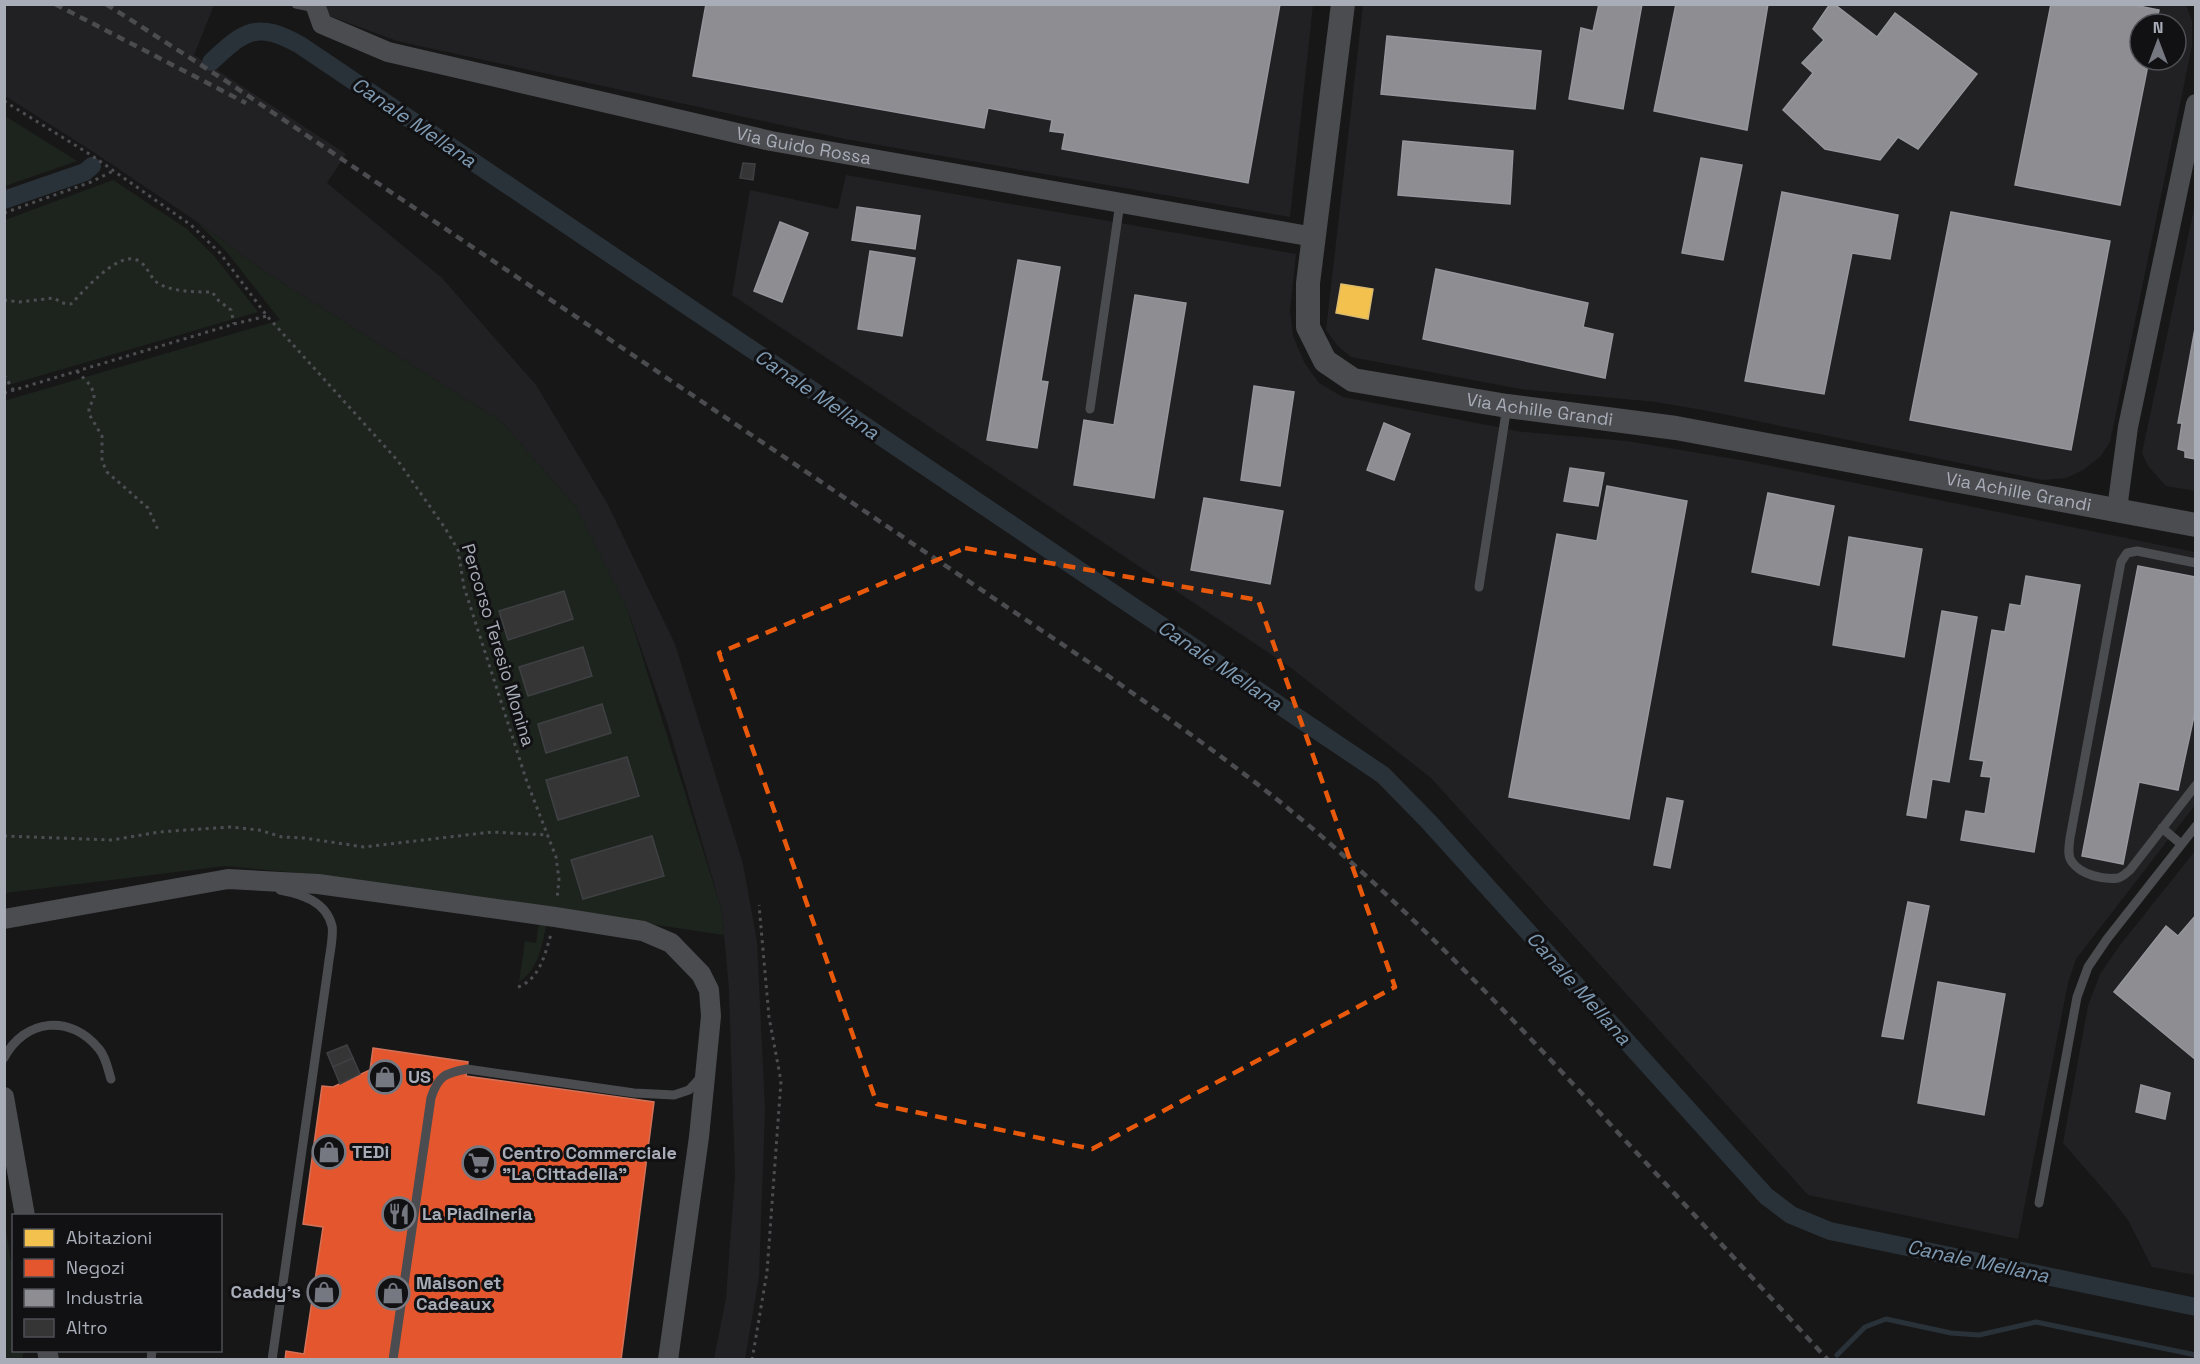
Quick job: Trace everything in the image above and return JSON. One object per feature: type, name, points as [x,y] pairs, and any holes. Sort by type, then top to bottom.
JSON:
[{"type":"street","name":"Via Achille Grandi","points":[[1343,4],[1308,283],[1308,327],[1325,361],[1353,380],[1507,406],[1676,428],[2196,525]]},
{"type":"street","name":"Via Guido Rossa","points":[[308,6],[322,24],[388,52],[771,141],[1314,237]]},
{"type":"street","name":"Via Achille Grandi","points":[[2117,509],[2128,427],[2196,104]]},
{"type":"street","points":[[4,919],[228,879],[318,884],[643,931],[671,943],[701,974],[709,990],[711,1016],[668,1359]]},
{"type":"street","points":[[4,1097],[25,1214]]},
{"type":"lane","points":[[1090,409],[1120,203]]},
{"type":"lane","points":[[1479,587],[1507,406]]},
{"type":"lane","points":[[2196,563],[2137,551],[2127,553],[2121,562],[2070,838],[2068,851],[2072,862],[2081,870],[2102,878],[2121,878],[2130,870],[2196,785]]},
{"type":"lane","points":[[2039,1203],[2077,997],[2088,967],[2107,939],[2196,826]]},
{"type":"lane","points":[[2162,828],[2181,844]]},
{"type":"lane","points":[[228,879],[299,894],[320,905],[332,926],[272,1359]]},
{"type":"lane","points":[[4,1058],[10,1048],[27,1031],[46,1025],[65,1026],[85,1034],[101,1051],[111,1079]]},
{"type":"lane","points":[[393,1359],[430,1098],[435,1084],[448,1072],[467,1069],[634,1093],[674,1095],[689,1090],[701,1078],[707,1061]]},
{"type":"path","name":"Percorso Teresio Monina","points":[[4,101],[91,156],[191,225],[220,253],[267,316],[399,461],[458,550],[467,597],[527,782],[556,857],[559,879],[556,909]]},
{"type":"path","points":[[4,213],[91,182],[113,171]]},
{"type":"path","points":[[4,300],[26,302],[54,298],[62,303],[71,304],[92,281],[106,270],[129,259],[135,259],[142,262],[154,281],[160,285],[183,291],[212,292],[231,310],[234,324]]},
{"type":"path","points":[[4,393],[267,316]]},
{"type":"path","points":[[77,371],[94,393],[88,414],[102,436],[102,461],[108,472],[148,508],[159,532]]},
{"type":"path","points":[[4,375],[14,391]]},
{"type":"path","points":[[4,836],[112,840],[159,832],[230,827],[260,830],[282,837],[364,847],[492,832],[548,835]]},
{"type":"path","points":[[753,1359],[767,1272],[781,1081],[768,1017],[759,905]]},
{"type":"path","points":[[518,987],[527,984],[535,975],[545,956],[552,929]]},
{"type":"highlighted area","points":[[965,548],[1258,600],[1395,987],[1092,1149],[877,1104],[719,653]]},
{"type":"shaded area","points":[[4,5],[214,5],[194,55],[346,154],[327,183],[442,278],[536,385],[607,503],[675,644],[743,864],[757,942],[765,1110],[759,1277],[745,1359],[714,1359],[726,1298],[735,1176],[729,990],[722,911],[667,722],[628,611],[576,507],[502,422],[264,271],[196,221],[5,96]]},
{"type":"shaded area","points":[[327,5],[1313,5],[1290,217],[845,139],[397,41],[327,15]]},
{"type":"shaded area","points":[[1363,5],[2186,5],[2192,21],[2192,46],[2188,65],[2188,12],[2128,12],[2128,72],[2187,72],[2110,442],[2100,457],[2083,470],[2066,478],[2042,480],[1656,402],[1520,389],[1351,357],[1337,345],[1326,330]]},
{"type":"shaded area","points":[[5,116],[77,161],[5,186]]},
{"type":"shaded area","points":[[846,175],[1296,254],[1290,311],[1293,336],[1304,362],[1319,383],[1343,397],[1523,432],[1627,441],[1752,462],[2195,552],[2195,805],[2076,959],[2068,983],[2018,1239],[1808,1195],[1431,778],[1290,667],[732,295],[750,190],[838,209]]},
{"type":"shaded area","points":[[113,180],[187,229],[215,257],[258,312],[5,386],[5,220]]},
{"type":"shaded area","points":[[2195,204],[2195,491],[2166,486],[2148,466],[2142,453]]},
{"type":"shaded area","points":[[196,221],[264,271],[502,422],[576,507],[628,611],[722,911],[724,935],[320,875],[225,866],[5,893],[4,401],[280,320],[226,251]]},
{"type":"shaded area","points":[[2195,851],[2195,1275],[2152,1267],[2128,1220],[2063,1143],[2088,1006],[2100,974]]},
{"type":"shaded area","points":[[539,922],[547,922],[539,955],[532,970],[519,982],[525,941],[536,943]]},
{"type":"shaded area","points":[[4,1219],[12,1267],[12,1352],[24,1352],[22,1359],[5,1359]]},
{"type":"building: Abitazioni","points":[[1341,284],[1373,289],[1368,319],[1336,313]]},
{"type":"building: Negozi","name":"Centro Commerciale \"La Cittadella\"","points":[[373,1048],[468,1062],[466,1076],[654,1102],[621,1360],[285,1360],[286,1351],[304,1354],[323,1227],[303,1224],[322,1086],[333,1087],[370,1070]]},
{"type":"building: Industria","points":[[706,4],[1280,4],[1248,183],[1062,149],[1065,133],[1050,131],[1052,120],[988,108],[984,128],[693,76]]},
{"type":"building: Industria","points":[[1599,4],[1642,4],[1623,109],[1569,99],[1581,28],[1593,31]]},
{"type":"building: Industria","points":[[1676,4],[1768,4],[1747,130],[1654,111]]},
{"type":"building: Industria","points":[[1830,4],[1834,4],[1877,37],[1895,13],[1977,74],[1918,149],[1898,137],[1880,160],[1825,149],[1783,110],[1813,73],[1802,63],[1824,40],[1813,29]]},
{"type":"building: Industria","points":[[2051,4],[2129,4],[2159,10],[2159,12],[2128,12],[2128,72],[2147,72],[2120,205],[2015,185]]},
{"type":"building: Industria","points":[[1387,36],[1541,51],[1535,109],[1381,94]]},
{"type":"building: Industria","points":[[1403,141],[1513,151],[1510,204],[1398,195]]},
{"type":"building: Industria","points":[[1701,158],[1742,165],[1723,260],[1682,253]]},
{"type":"building: Industria","points":[[1782,192],[1898,215],[1890,259],[1852,253],[1824,394],[1745,381]]},
{"type":"building: Industria","points":[[857,207],[920,216],[915,249],[852,240]]},
{"type":"building: Industria","points":[[1951,212],[2110,241],[2071,450],[1910,420]]},
{"type":"building: Industria","points":[[780,222],[808,233],[782,302],[754,291]]},
{"type":"building: Industria","points":[[870,251],[915,258],[902,336],[858,329]]},
{"type":"building: Industria","points":[[1018,260],[1060,267],[1041,381],[1048,382],[1037,448],[987,440]]},
{"type":"building: Industria","points":[[1436,269],[1588,303],[1583,327],[1613,334],[1605,378],[1423,339]]},
{"type":"building: Industria","points":[[1135,295],[1186,303],[1154,498],[1074,485],[1084,420],[1114,425]]},
{"type":"building: Industria","points":[[2196,323],[2196,459],[2185,457],[2185,451],[2178,449],[2182,423],[2178,423]]},
{"type":"building: Industria","points":[[1254,386],[1294,392],[1280,486],[1241,480]]},
{"type":"building: Industria","points":[[1384,423],[1410,434],[1394,480],[1367,470]]},
{"type":"building: Industria","points":[[1570,468],[1604,473],[1598,506],[1564,501]]},
{"type":"building: Industria","points":[[1607,486],[1687,501],[1629,819],[1509,797],[1557,534],[1597,541]]},
{"type":"building: Industria","points":[[1768,493],[1834,506],[1819,585],[1752,572]]},
{"type":"building: Industria","points":[[1204,498],[1283,511],[1270,584],[1191,570]]},
{"type":"building: Industria","points":[[1849,537],[1922,549],[1904,657],[1833,645]]},
{"type":"building: Industria","points":[[2138,566],[2196,577],[2196,707],[2178,790],[2139,782],[2123,864],[2082,856]]},
{"type":"building: Industria","points":[[2026,576],[2080,585],[2034,852],[1961,840],[1966,811],[1985,814],[1991,777],[1981,776],[1984,761],[1970,759],[1992,630],[2005,632],[2010,604],[2021,606]]},
{"type":"building: Industria","points":[[1942,611],[1977,617],[1949,782],[1932,779],[1926,818],[1907,815]]},
{"type":"building: Industria","points":[[1667,798],[1683,801],[1670,868],[1654,865]]},
{"type":"building: Industria","points":[[1908,902],[1929,906],[1903,1039],[1882,1036]]},
{"type":"building: Industria","points":[[2196,915],[2196,1060],[2114,992],[2166,926],[2178,936]]},
{"type":"building: Industria","points":[[1938,982],[2005,994],[1984,1115],[1918,1103]]},
{"type":"building: Industria","points":[[2141,1085],[2170,1093],[2165,1119],[2136,1112]]},
{"type":"building: Altro","points":[[743,163],[755,164],[753,180],[740,178]]},
{"type":"building: Altro","points":[[564,591],[573,619],[508,640],[499,611]]},
{"type":"building: Altro","points":[[583,647],[592,676],[528,696],[519,667]]},
{"type":"building: Altro","points":[[602,704],[611,733],[546,753],[538,724]]},
{"type":"building: Altro","points":[[627,757],[639,796],[558,820],[546,780]]},
{"type":"building: Altro","points":[[652,836],[664,876],[583,899],[571,860]]},
{"type":"building: Altro","points":[[347,1045],[353,1058],[333,1067],[327,1053]]},
{"type":"building: Altro","points":[[353,1058],[360,1074],[340,1084],[333,1067]]},
{"type":"waterway","name":"Canale Mellana","points":[[211,62],[233,42],[252,32],[273,33],[300,45],[1383,775],[1429,822],[1766,1196],[1791,1215],[1830,1231],[2196,1307]]},
{"type":"waterway","name":"Canale Mellana","points":[[4,200],[85,172],[92,166]]},
{"type":"waterway","points":[[1837,1355],[1865,1327],[1886,1319],[1951,1333],[1979,1335],[2036,1322],[2196,1355]]},
{"type":"railway","points":[[55,4],[246,103]]},
{"type":"railway","points":[[106,4],[226,81],[1087,661],[1218,755],[1314,829],[1417,923],[1487,993],[1828,1360]]},
{"type":"place","name":"US","points":[[385,1077]]},
{"type":"place","name":"TEDi","points":[[329,1152]]},
{"type":"place","name":"Centro Commerciale \"La Cittadella\"","points":[[479,1163]]},
{"type":"place","name":"La Piadineria","points":[[399,1214]]},
{"type":"place","name":"Caddy's","points":[[324,1292]]},
{"type":"place","name":"Maison et Cadeaux","points":[[393,1293]]}]
